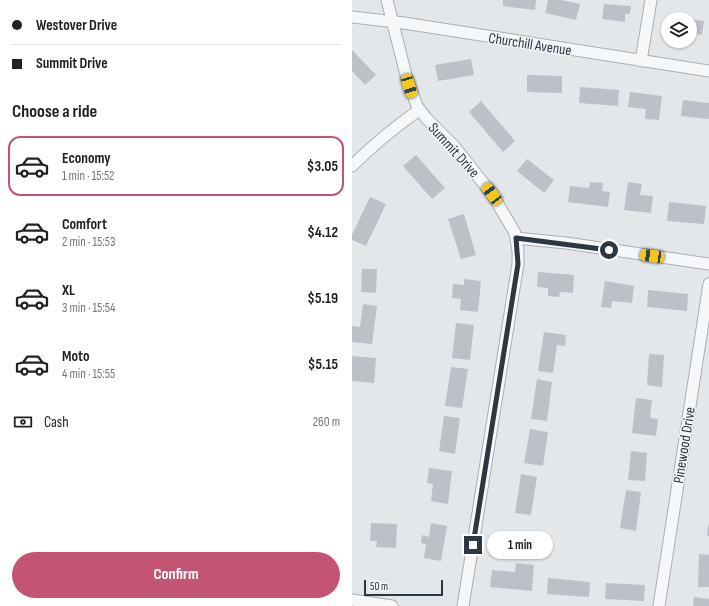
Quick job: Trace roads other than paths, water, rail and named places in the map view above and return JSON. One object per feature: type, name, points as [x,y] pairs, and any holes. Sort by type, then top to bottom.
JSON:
[{"type":"street","name":"Summit Drive","points":[[387,0],[412,97],[419,110],[474,170],[511,224],[516,238],[518,264],[463,606]]},
{"type":"street","points":[[641,61],[651,0]]},
{"type":"street","name":"Churchill Avenue","points":[[352,17],[709,71]]},
{"type":"street","points":[[352,166],[377,141],[419,110]]},
{"type":"street","points":[[516,238],[709,264]]},
{"type":"street","name":"Pinewood Drive","points":[[659,606],[709,284]]},
{"type":"street","points":[[352,600],[392,606]]}]
